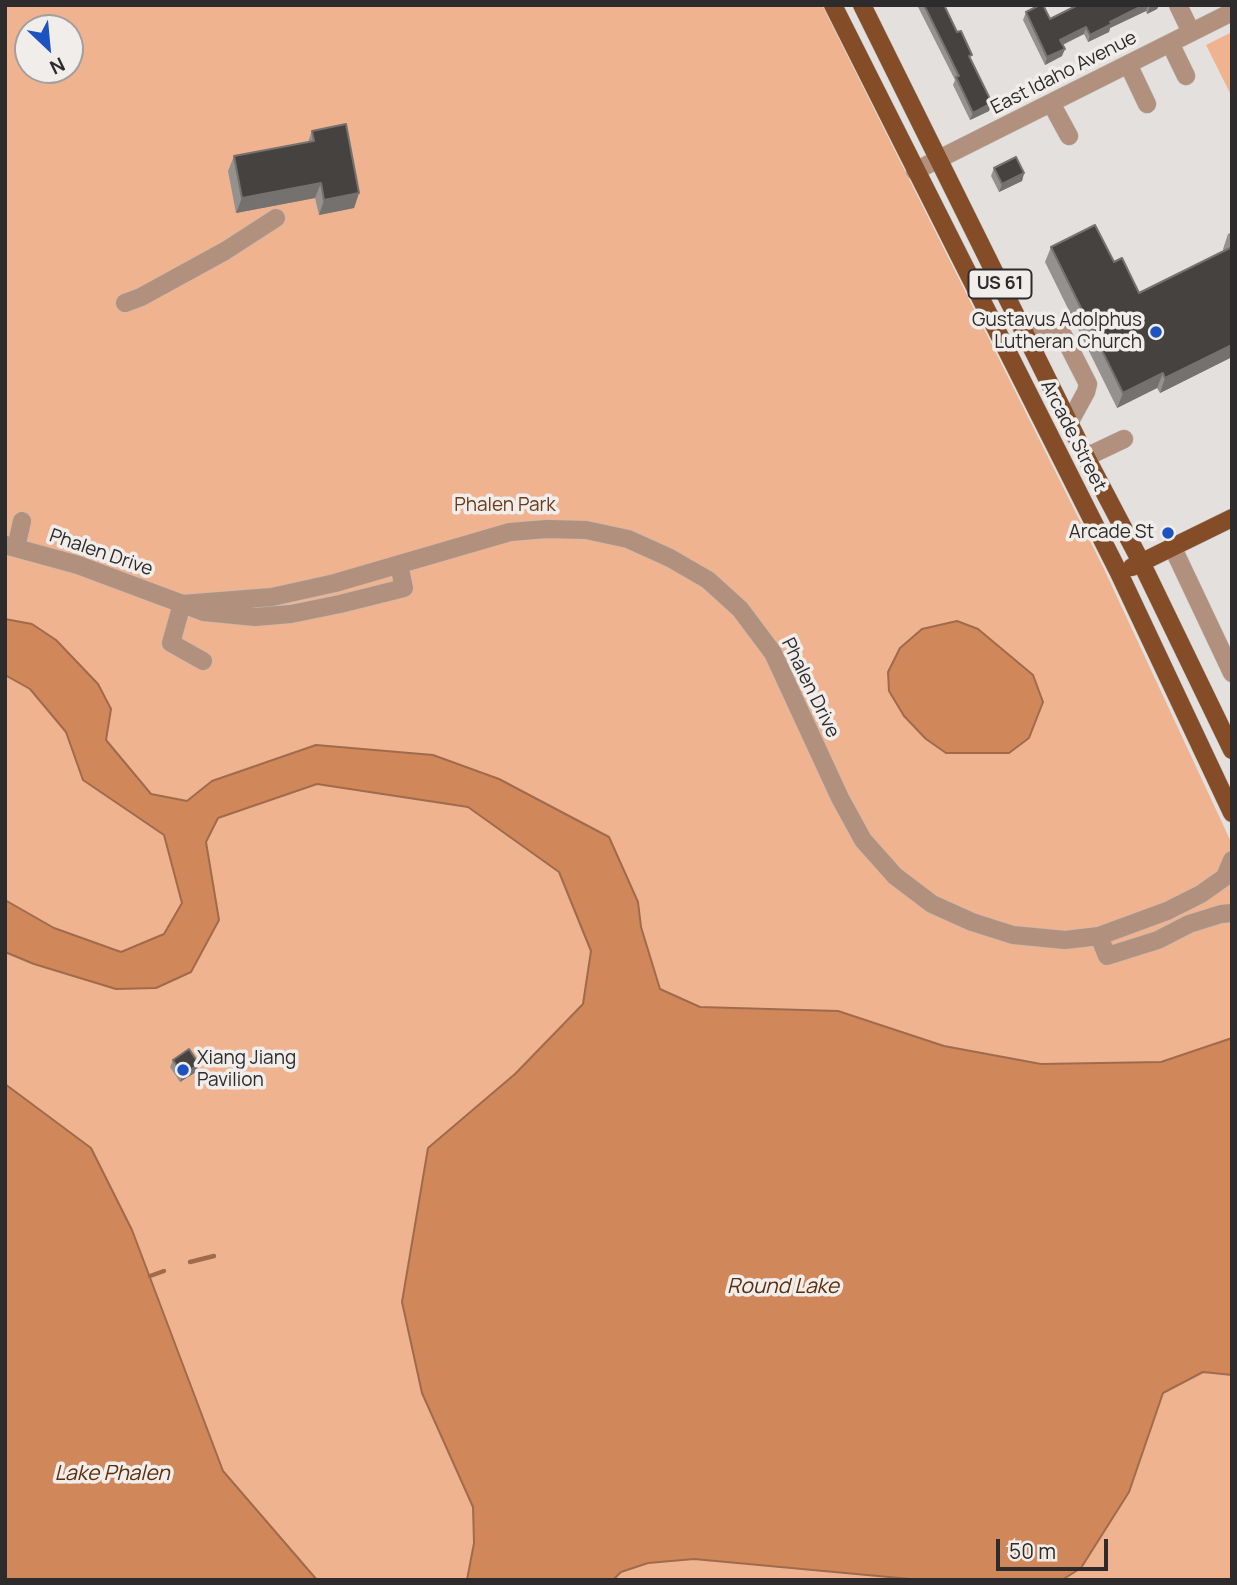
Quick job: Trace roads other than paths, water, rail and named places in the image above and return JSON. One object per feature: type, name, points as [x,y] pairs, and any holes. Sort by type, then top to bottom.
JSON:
[{"type":"main road","name":"Arcade Street","points":[[832,5],[1119,573],[1232,813]]},
{"type":"main road","name":"Arcade Street","points":[[862,5],[1086,457],[1142,562],[1232,750]]},
{"type":"main road","points":[[1119,573],[1232,517]]},
{"type":"street","points":[[1178,5],[1191,32]]},
{"type":"street","name":"East Idaho Avenue","points":[[915,171],[1232,12]]},
{"type":"street","points":[[1170,43],[1186,76]]},
{"type":"street","points":[[1128,64],[1147,104]]},
{"type":"street","points":[[1051,103],[1069,136]]},
{"type":"street","points":[[125,303],[225,251],[276,218]]},
{"type":"street","points":[[1018,321],[1055,330],[1063,335],[1088,384],[1069,423]]},
{"type":"street","points":[[1086,457],[1125,439]]},
{"type":"street","points":[[11,547],[22,521]]},
{"type":"street","name":"Phalen Drive","points":[[11,547],[78,565],[182,604],[272,597],[399,565],[510,532],[586,530],[628,539],[670,558],[708,580],[740,609],[773,653],[835,788],[863,840],[895,876],[932,904],[972,922],[1013,935],[1065,940],[1099,936],[1192,899],[1225,877],[1232,860]]},
{"type":"street","points":[[1172,546],[1232,673]]},
{"type":"street","points":[[182,604],[171,643],[204,661]]},
{"type":"street","points":[[1192,899],[1202,920]]},
{"type":"street","points":[[1164,912],[1174,932]]},
{"type":"street","points":[[1099,936],[1107,957],[1158,940],[1202,920],[1232,913]]},
{"type":"water","name":"Round Lake","points":[[5,619],[32,624],[56,640],[98,684],[111,709],[106,740],[151,794],[187,801],[212,781],[316,745],[433,755],[499,779],[609,837],[638,902],[641,927],[660,989],[700,1007],[838,1011],[944,1046],[1041,1064],[1161,1062],[1232,1038],[1232,1375],[1203,1372],[1163,1393],[1129,1492],[1081,1568],[1062,1580],[921,1580],[694,1559],[648,1563],[621,1572],[613,1580],[467,1580],[474,1543],[473,1507],[422,1393],[402,1302],[428,1148],[515,1074],[583,1004],[591,951],[559,872],[468,807],[317,784],[218,818],[206,842],[219,920],[191,972],[156,988],[116,989],[34,964],[5,952],[5,900],[54,928],[121,952],[164,934],[182,903],[164,835],[83,780],[66,732],[30,689],[5,675]]},
{"type":"water","points":[[957,621],[978,629],[1033,675],[1043,702],[1029,738],[1009,753],[946,753],[926,739],[904,716],[889,691],[888,672],[900,648],[922,629]]},
{"type":"water","name":"Lake Phalen","points":[[5,1084],[91,1148],[132,1230],[223,1471],[317,1580],[5,1580]]},
{"type":"waterway","points":[[190,1262],[214,1256]]},
{"type":"waterway","points":[[150,1276],[164,1271]]},
{"type":"place","name":"Gustavus Adolphus Lutheran Church","points":[[1156,332]]},
{"type":"place","name":"Arcade St","points":[[1168,533]]},
{"type":"place","name":"Xiang Jiang Pavilion","points":[[183,1070]]},
{"type":"park label","name":"Phalen Park","points":[[505,506]]}]
